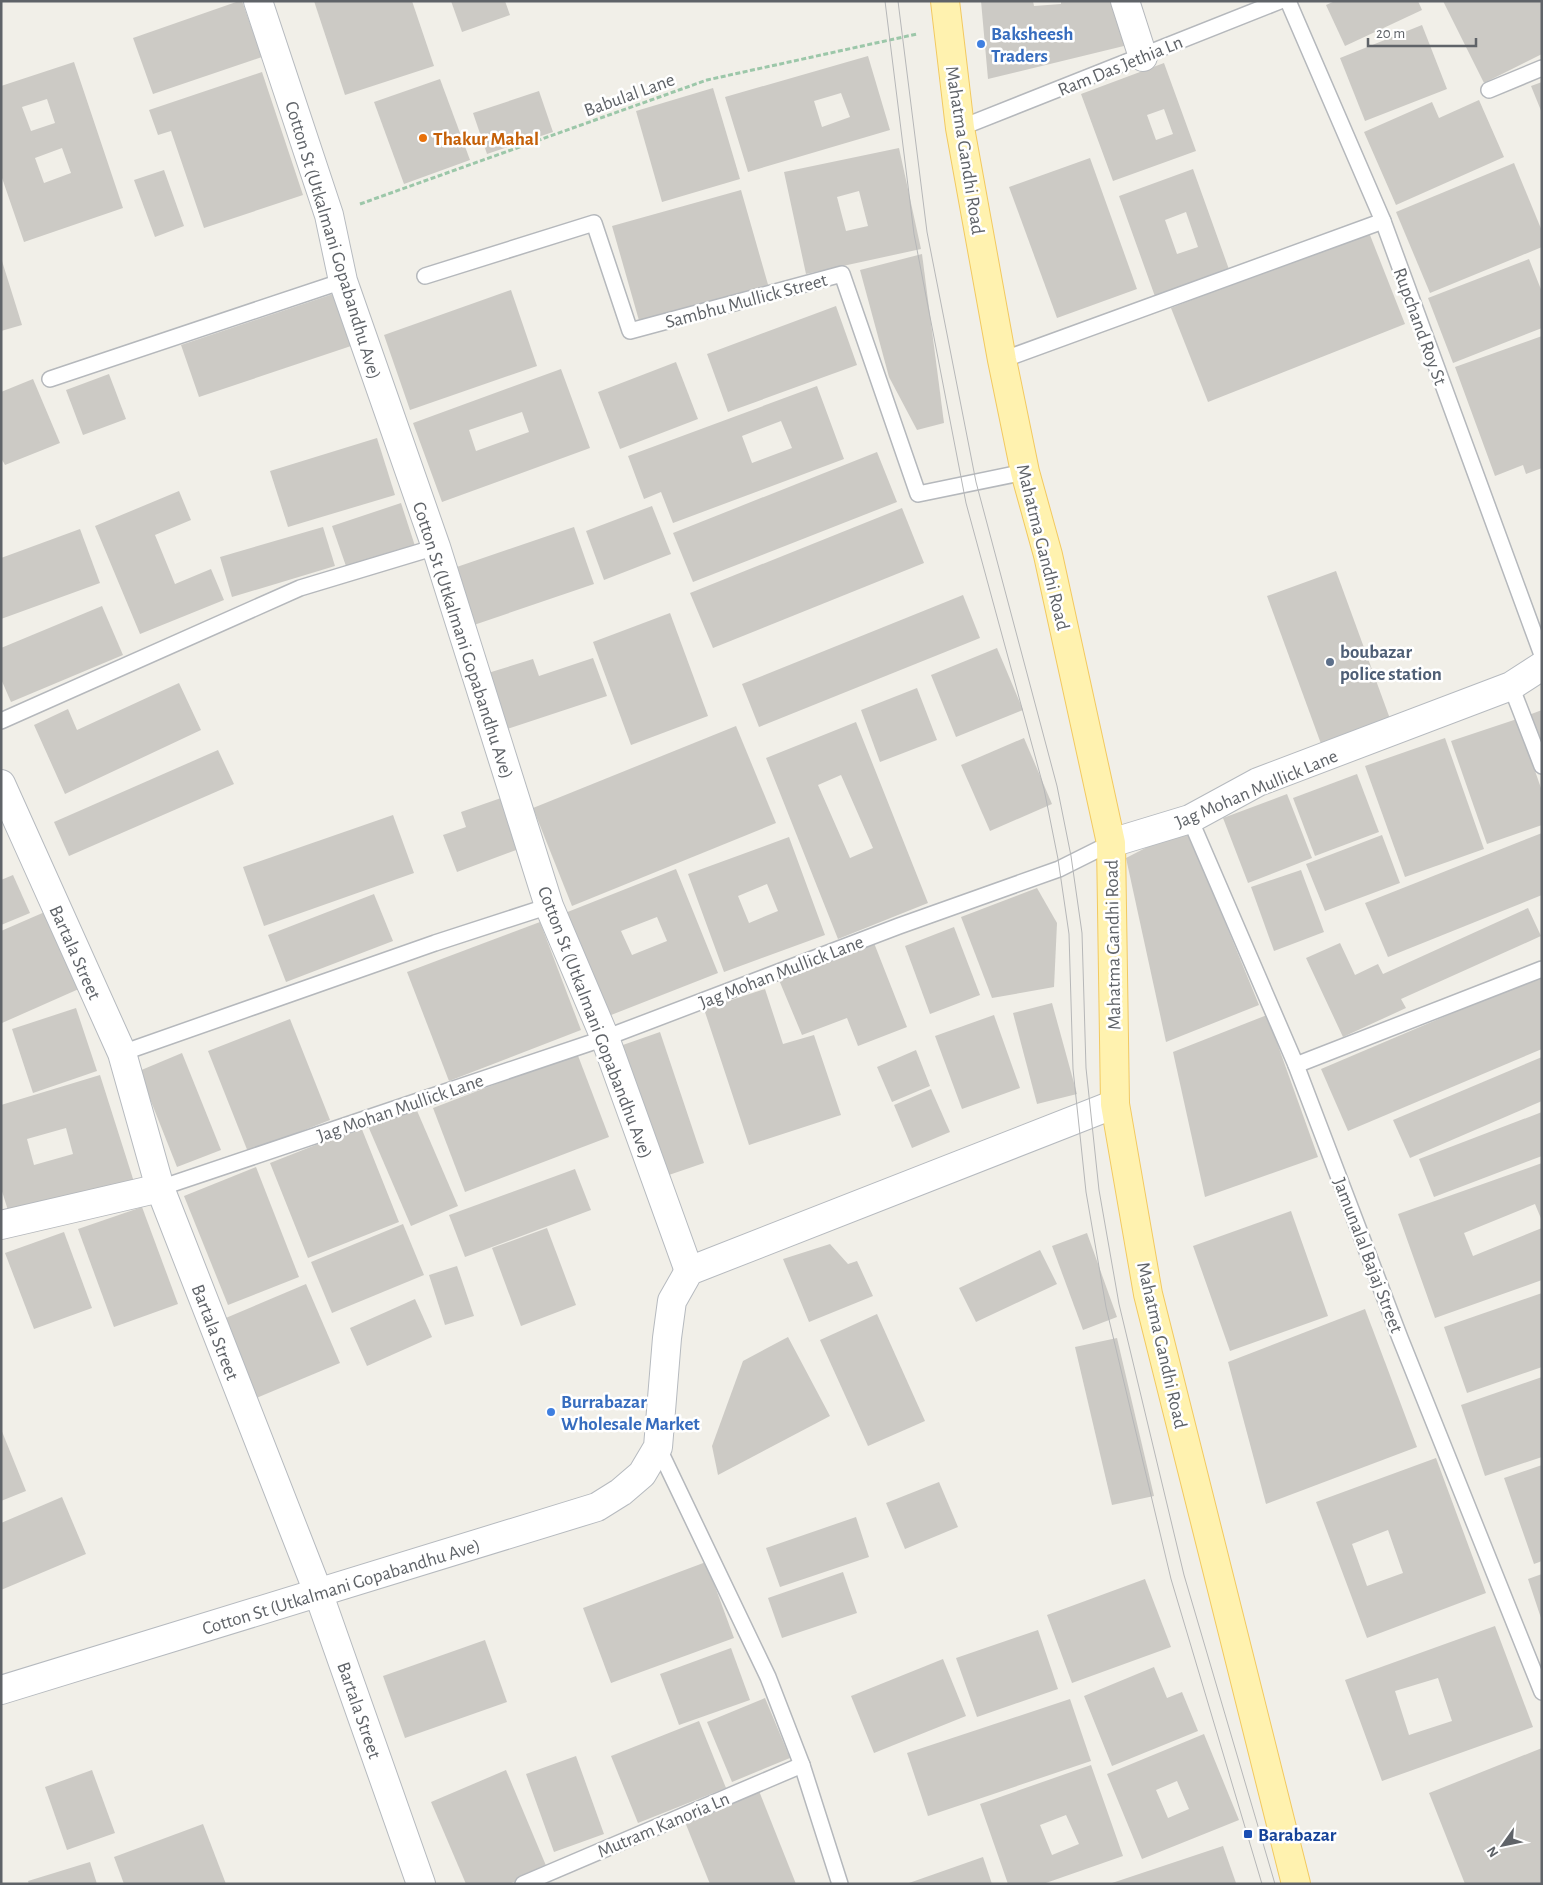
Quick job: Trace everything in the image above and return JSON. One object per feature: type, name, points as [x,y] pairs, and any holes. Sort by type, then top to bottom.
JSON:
[{"type":"main road","name":"Mahatma Gandhi Road","points":[[945,1],[960,128],[1002,360],[1025,472],[1048,555],[1111,843],[1115,1104],[1148,1294],[1296,1884]]},
{"type":"street","name":"Cotton St (Utkalmani Gopabandhu Ave)","points":[[1,1690],[597,1507],[621,1492],[642,1474],[658,1447],[672,1301],[690,1271],[605,1038],[549,906],[436,547],[343,281],[329,215],[258,1]]},
{"type":"street","points":[[1125,1],[1143,57]]},
{"type":"street","name":"Jag Mohan Mullick Lane","points":[[1111,843],[1190,820],[1258,782],[1511,686],[1542,666]]},
{"type":"street","name":"Bartala Street","points":[[2,786],[122,1053],[160,1188],[318,1592],[421,1884]]},
{"type":"street","points":[[690,1271],[1115,1104]]},
{"type":"street","name":"Jag Mohan Mullick Lane","points":[[1,1226],[160,1188]]},
{"type":"lane","name":"Ram Das Jethia Ln","points":[[960,128],[1143,57],[1280,1]]},
{"type":"lane","name":"Rupchand Roy St","points":[[1288,1],[1383,221],[1542,655]]},
{"type":"lane","points":[[1489,90],[1542,68]]},
{"type":"lane","points":[[1002,360],[1383,221]]},
{"type":"lane","name":"Sambhu Mullick Street","points":[[425,276],[594,223],[630,331],[842,274],[918,494],[1025,472]]},
{"type":"lane","points":[[50,379],[343,281]]},
{"type":"lane","points":[[1,721],[300,588],[436,547]]},
{"type":"lane","points":[[1511,686],[1542,766]]},
{"type":"lane","name":"Jamunalal Bajaj Street","points":[[1190,820],[1296,1065],[1400,1338],[1542,1692]]},
{"type":"lane","name":"Jag Mohan Mullick Lane","points":[[160,1188],[605,1038],[899,926],[1059,870],[1111,843]]},
{"type":"lane","points":[[122,1053],[435,943],[549,906]]},
{"type":"lane","points":[[1296,1065],[1542,969]]},
{"type":"lane","points":[[658,1447],[768,1677],[802,1764],[840,1884]]},
{"type":"lane","name":"Mutram Kanoria Ln","points":[[523,1884],[802,1764]]},
{"type":"path","name":"Babulal Lane","points":[[329,215],[707,80],[947,28]]},
{"type":"building","points":[[242,1],[262,57],[153,94],[133,38]]},
{"type":"building","points":[[314,1],[412,1],[434,66],[345,95]]},
{"type":"building","points":[[451,1],[505,1],[510,15],[462,32]]},
{"type":"building","points":[[981,1],[1033,1],[1034,6],[1061,4],[1061,1],[1113,1],[1128,45],[988,79]]},
{"type":"building","points":[[1335,1],[1418,1],[1422,10],[1345,46],[1326,5]]},
{"type":"building","points":[[1443,1],[1541,1],[1542,54],[1484,83]]},
{"type":"building","points":[[1422,25],[1447,89],[1365,121],[1340,58]]},
{"type":"building","points":[[868,56],[890,130],[748,172],[725,97]],"holes":[[[841,93],[850,117],[822,127],[814,101]]]},
{"type":"building","points":[[74,62],[123,208],[24,242],[1,175],[1,86]],"holes":[[[47,99],[55,123],[31,131],[22,107]],[[62,148],[71,173],[44,183],[35,158]]]},
{"type":"building","points":[[1164,63],[1196,151],[1113,181],[1081,94]],"holes":[[[1164,109],[1173,134],[1156,140],[1147,115]]]},
{"type":"building","points":[[262,72],[303,195],[204,228],[171,131],[158,135],[149,110]]},
{"type":"building","points":[[440,79],[470,160],[404,184],[374,102]]},
{"type":"building","points":[[1542,82],[1542,113],[1531,86]]},
{"type":"building","points":[[713,88],[740,179],[662,202],[636,111]]},
{"type":"building","points":[[539,91],[553,132],[487,154],[473,113]]},
{"type":"building","points":[[1479,100],[1504,157],[1396,205],[1364,132],[1432,102],[1439,118]]},
{"type":"building","points":[[899,148],[921,249],[806,274],[784,172]],"holes":[[[859,191],[868,226],[846,231],[837,197]]]},
{"type":"building","points":[[1090,158],[1137,289],[1057,318],[1009,187]]},
{"type":"building","points":[[1514,163],[1542,231],[1542,247],[1430,293],[1396,212]]},
{"type":"building","points":[[1193,169],[1231,275],[1157,302],[1119,196]],"holes":[[[1186,212],[1198,247],[1177,254],[1165,220]]]},
{"type":"building","points":[[164,170],[184,226],[155,237],[134,180]]},
{"type":"building","points":[[741,190],[769,288],[640,324],[612,226]]},
{"type":"building","points":[[1368,230],[1405,324],[1208,402],[1171,308]]},
{"type":"building","points":[[922,254],[944,423],[917,430],[889,377],[860,270]]},
{"type":"building","points":[[1529,259],[1542,292],[1542,328],[1453,363],[1428,298]]},
{"type":"building","points":[[1,262],[22,325],[1,331]]},
{"type":"building","points":[[511,290],[537,366],[410,410],[384,335]]},
{"type":"building","points":[[336,293],[354,345],[199,397],[181,345]]},
{"type":"building","points":[[836,306],[857,365],[728,412],[707,354]]},
{"type":"building","points":[[1542,336],[1542,468],[1526,474],[1523,465],[1495,476],[1455,367]]},
{"type":"building","points":[[676,362],[698,419],[620,449],[598,392]]},
{"type":"building","points":[[561,369],[590,448],[442,502],[413,423]],"holes":[[[522,412],[529,432],[476,451],[469,430]]]},
{"type":"building","points":[[109,374],[126,419],[83,435],[66,390]]},
{"type":"building","points":[[33,379],[60,443],[5,465],[1,458],[1,392]]},
{"type":"building","points":[[817,386],[844,459],[673,523],[661,492],[644,499],[628,456]],"holes":[[[781,421],[792,448],[752,463],[742,436]]]},
{"type":"building","points":[[377,438],[395,495],[288,527],[270,471]]},
{"type":"building","points":[[877,452],[897,502],[693,582],[673,533]]},
{"type":"building","points":[[179,491],[191,520],[155,535],[175,584],[211,569],[224,600],[140,634],[95,526]]},
{"type":"building","points":[[401,503],[415,546],[347,569],[332,526]]},
{"type":"building","points":[[652,506],[671,554],[604,580],[586,531]]},
{"type":"building","points":[[902,508],[924,563],[713,648],[690,593]]},
{"type":"building","points":[[323,527],[335,566],[232,597],[220,557]]},
{"type":"building","points":[[574,527],[594,584],[468,627],[448,570]]},
{"type":"building","points":[[80,529],[100,583],[1,619],[1,558]]},
{"type":"building","name":"boubazar police station","points":[[1336,571],[1393,727],[1324,752],[1267,596]]},
{"type":"building","points":[[963,595],[980,638],[759,727],[742,684]]},
{"type":"building","points":[[102,606],[123,655],[11,702],[1,679],[1,648]]},
{"type":"building","points":[[670,613],[708,716],[631,745],[593,642]]},
{"type":"building","points":[[997,648],[1023,710],[956,737],[931,675]]},
{"type":"building","points":[[593,658],[607,696],[507,729],[488,673],[533,659],[539,676]]},
{"type":"building","points":[[179,683],[201,730],[65,794],[34,725],[68,709],[77,730]]},
{"type":"building","points":[[917,688],[937,740],[880,762],[861,710]]},
{"type":"building","points":[[1542,710],[1542,756],[1526,716]]},
{"type":"building","points":[[1517,719],[1542,791],[1542,825],[1487,844],[1451,741]]},
{"type":"building","points":[[856,722],[928,903],[838,939],[766,758]],"holes":[[[841,775],[873,848],[850,858],[818,785]]]},
{"type":"building","points":[[736,726],[776,823],[572,906],[533,808]]},
{"type":"building","points":[[1024,738],[1052,804],[990,831],[961,765]]},
{"type":"building","points":[[1445,738],[1484,849],[1405,877],[1365,766]]},
{"type":"building","points":[[218,750],[234,784],[69,856],[54,822]]},
{"type":"building","points":[[1357,774],[1379,832],[1315,856],[1293,798]]},
{"type":"building","points":[[1287,794],[1312,858],[1248,883],[1223,818]]},
{"type":"building","points":[[501,798],[519,849],[457,872],[443,835],[466,827],[461,812]]},
{"type":"building","points":[[393,815],[414,873],[264,926],[243,867]]},
{"type":"building","points":[[1186,827],[1259,1005],[1166,1042],[1126,858]]},
{"type":"building","points":[[1542,833],[1542,895],[1388,957],[1365,903]]},
{"type":"building","points":[[1382,835],[1400,883],[1325,911],[1306,864]]},
{"type":"building","points":[[789,837],[825,935],[724,972],[688,874]],"holes":[[[767,884],[778,911],[749,923],[738,896]]]},
{"type":"building","points":[[676,869],[718,973],[606,1017],[565,913]],"holes":[[[657,917],[667,941],[632,955],[621,931]]]},
{"type":"building","points":[[1301,870],[1324,932],[1274,951],[1251,887]]},
{"type":"building","points":[[13,875],[30,913],[1,925],[1,880]]},
{"type":"building","points":[[1037,888],[1057,923],[1054,987],[992,998],[961,917]]},
{"type":"building","points":[[374,894],[393,941],[286,982],[268,935]]},
{"type":"building","points":[[1528,908],[1541,936],[1401,999],[1406,1008],[1343,1037],[1306,958],[1340,943],[1355,975],[1378,964],[1383,974]]},
{"type":"building","points":[[47,911],[81,988],[2,1023],[1,931]]},
{"type":"building","points":[[540,922],[581,1030],[449,1081],[407,972]]},
{"type":"building","points":[[954,927],[980,995],[930,1014],[905,946]]},
{"type":"building","points":[[874,943],[907,1027],[858,1046],[847,1018],[802,1035],[779,980]]},
{"type":"building","points":[[1542,975],[1542,1049],[1348,1131],[1321,1069]]},
{"type":"building","points":[[765,989],[783,1044],[814,1035],[841,1115],[749,1145],[704,1009]]},
{"type":"building","points":[[1052,1003],[1077,1094],[1037,1104],[1013,1013]]},
{"type":"building","points":[[76,1008],[97,1071],[33,1093],[12,1029]]},
{"type":"building","points":[[994,1015],[1020,1088],[962,1109],[935,1036]]},
{"type":"building","points":[[1267,1015],[1318,1157],[1205,1197],[1173,1052]]},
{"type":"building","points":[[290,1019],[330,1120],[248,1152],[208,1051]]},
{"type":"building","points":[[660,1032],[704,1163],[663,1177],[620,1046]]},
{"type":"building","points":[[916,1050],[930,1086],[892,1102],[877,1067]]},
{"type":"building","points":[[182,1053],[221,1150],[177,1167],[139,1071]]},
{"type":"building","points":[[577,1053],[609,1137],[465,1192],[433,1108]]},
{"type":"building","points":[[1542,1057],[1542,1101],[1410,1158],[1393,1120]]},
{"type":"building","points":[[100,1075],[134,1182],[11,1220],[1,1188],[1,1105]],"holes":[[[66,1128],[73,1154],[34,1165],[27,1139]]]},
{"type":"building","points":[[931,1089],[950,1132],[912,1148],[894,1105]]},
{"type":"building","points":[[415,1106],[458,1206],[411,1226],[368,1126]]},
{"type":"building","points":[[1542,1112],[1542,1156],[1434,1197],[1419,1159]]},
{"type":"building","points":[[361,1127],[399,1222],[308,1258],[270,1163]]},
{"type":"building","points":[[1542,1163],[1542,1221],[1535,1204],[1464,1233],[1473,1256],[1542,1228],[1542,1280],[1435,1318],[1398,1214]]},
{"type":"building","points":[[256,1167],[299,1277],[228,1305],[184,1196]]},
{"type":"building","points":[[575,1169],[591,1210],[465,1257],[449,1215]]},
{"type":"building","points":[[142,1207],[178,1304],[114,1327],[78,1229]]},
{"type":"building","points":[[1291,1211],[1328,1316],[1230,1351],[1193,1246]]},
{"type":"building","points":[[403,1224],[424,1275],[332,1313],[311,1262]]},
{"type":"building","points":[[547,1228],[576,1305],[521,1326],[492,1248]]},
{"type":"building","points":[[64,1232],[92,1308],[34,1329],[5,1253]]},
{"type":"building","points":[[1087,1233],[1117,1317],[1083,1330],[1052,1246]]},
{"type":"building","points":[[830,1244],[848,1264],[857,1261],[873,1296],[809,1322],[783,1259]]},
{"type":"building","points":[[1040,1250],[1057,1284],[976,1322],[959,1288]]},
{"type":"building","points":[[457,1266],[474,1316],[445,1325],[429,1275]]},
{"type":"building","points":[[306,1284],[340,1363],[254,1399],[221,1320]]},
{"type":"building","points":[[1542,1293],[1542,1367],[1467,1393],[1444,1327]]},
{"type":"building","points":[[415,1299],[432,1337],[367,1366],[350,1328]]},
{"type":"building","points":[[1365,1309],[1417,1447],[1266,1504],[1228,1362]]},
{"type":"building","points":[[877,1314],[925,1421],[868,1446],[820,1340]]},
{"type":"building","points":[[788,1337],[830,1416],[718,1475],[712,1446],[743,1361]]},
{"type":"building","points":[[1117,1338],[1154,1496],[1112,1505],[1075,1347]]},
{"type":"building","points":[[1542,1377],[1542,1457],[1485,1476],[1461,1405]]},
{"type":"building","points":[[1,1429],[26,1491],[1,1501]]},
{"type":"building","points":[[1436,1458],[1486,1593],[1367,1638],[1316,1502]],"holes":[[[1388,1530],[1403,1573],[1367,1586],[1352,1544]]]},
{"type":"building","points":[[1542,1465],[1542,1561],[1534,1564],[1504,1478]]},
{"type":"building","points":[[939,1482],[958,1527],[905,1549],[886,1503]]},
{"type":"building","points":[[62,1497],[86,1554],[1,1590],[1,1523]]},
{"type":"building","points":[[856,1517],[869,1557],[780,1587],[766,1548]]},
{"type":"building","points":[[706,1562],[734,1638],[611,1683],[583,1608]]},
{"type":"building","points":[[843,1572],[857,1613],[782,1638],[768,1598]]},
{"type":"building","points":[[1542,1574],[1542,1618],[1541,1618],[1528,1579]]},
{"type":"building","points":[[1145,1579],[1171,1647],[1072,1683],[1047,1615]]},
{"type":"building","points":[[1495,1626],[1533,1727],[1382,1781],[1345,1680]],"holes":[[[1438,1678],[1452,1721],[1409,1735],[1395,1691]]]},
{"type":"building","points":[[1038,1630],[1058,1689],[977,1717],[956,1658]]},
{"type":"building","points":[[485,1640],[507,1702],[405,1738],[383,1676]]},
{"type":"building","points":[[731,1648],[750,1700],[679,1725],[660,1674]]},
{"type":"building","points":[[943,1659],[966,1716],[874,1753],[851,1696]]},
{"type":"building","points":[[1154,1667],[1167,1698],[1182,1692],[1198,1731],[1112,1766],[1084,1696]]},
{"type":"building","points":[[765,1698],[790,1758],[732,1782],[707,1722]]},
{"type":"building","points":[[1070,1699],[1091,1761],[928,1816],[907,1753]]},
{"type":"building","points":[[699,1721],[726,1788],[638,1823],[611,1756]]},
{"type":"building","points":[[1204,1734],[1239,1820],[1142,1859],[1107,1774]],"holes":[[[1177,1781],[1189,1809],[1168,1818],[1156,1790]]]},
{"type":"building","points":[[1542,1748],[1542,1884],[1465,1884],[1429,1793]]},
{"type":"building","points":[[576,1756],[604,1834],[554,1852],[526,1774]]},
{"type":"building","points":[[1091,1765],[1123,1856],[1043,1884],[1008,1884],[980,1804]],"holes":[[[1066,1815],[1079,1844],[1052,1855],[1040,1825]]]},
{"type":"building","points":[[92,1770],[115,1833],[67,1850],[45,1787]]},
{"type":"building","points":[[506,1770],[547,1868],[509,1884],[466,1884],[431,1802]]},
{"type":"building","points":[[759,1791],[796,1884],[710,1884],[685,1822]]},
{"type":"building","points":[[203,1824],[226,1884],[124,1884],[114,1857]]},
{"type":"building","points":[[1223,1846],[1236,1883],[1112,1884],[1112,1883]]},
{"type":"building","points":[[983,1857],[992,1884],[909,1884],[909,1883]]},
{"type":"building","points":[[90,1862],[97,1884],[29,1884],[28,1881]]},
{"type":"tram line","points":[[885,1],[914,234],[966,503],[1044,789],[1058,859],[1069,934],[1073,1069],[1086,1192],[1106,1307],[1171,1579],[1262,1884]]},
{"type":"tram line","points":[[898,1],[927,232],[976,482],[1057,786],[1071,856],[1082,933],[1086,1068],[1099,1190],[1119,1304],[1184,1575],[1275,1884]]},
{"type":"place","name":"Baksheesh Traders","points":[[981,44]]},
{"type":"place","name":"Thakur Mahal","points":[[423,138]]},
{"type":"place","name":"boubazar police station","points":[[1330,662]]},
{"type":"place","name":"Burrabazar Wholesale Market","points":[[551,1412]]},
{"type":"place","name":"Barabazar","points":[[1248,1834]]}]
